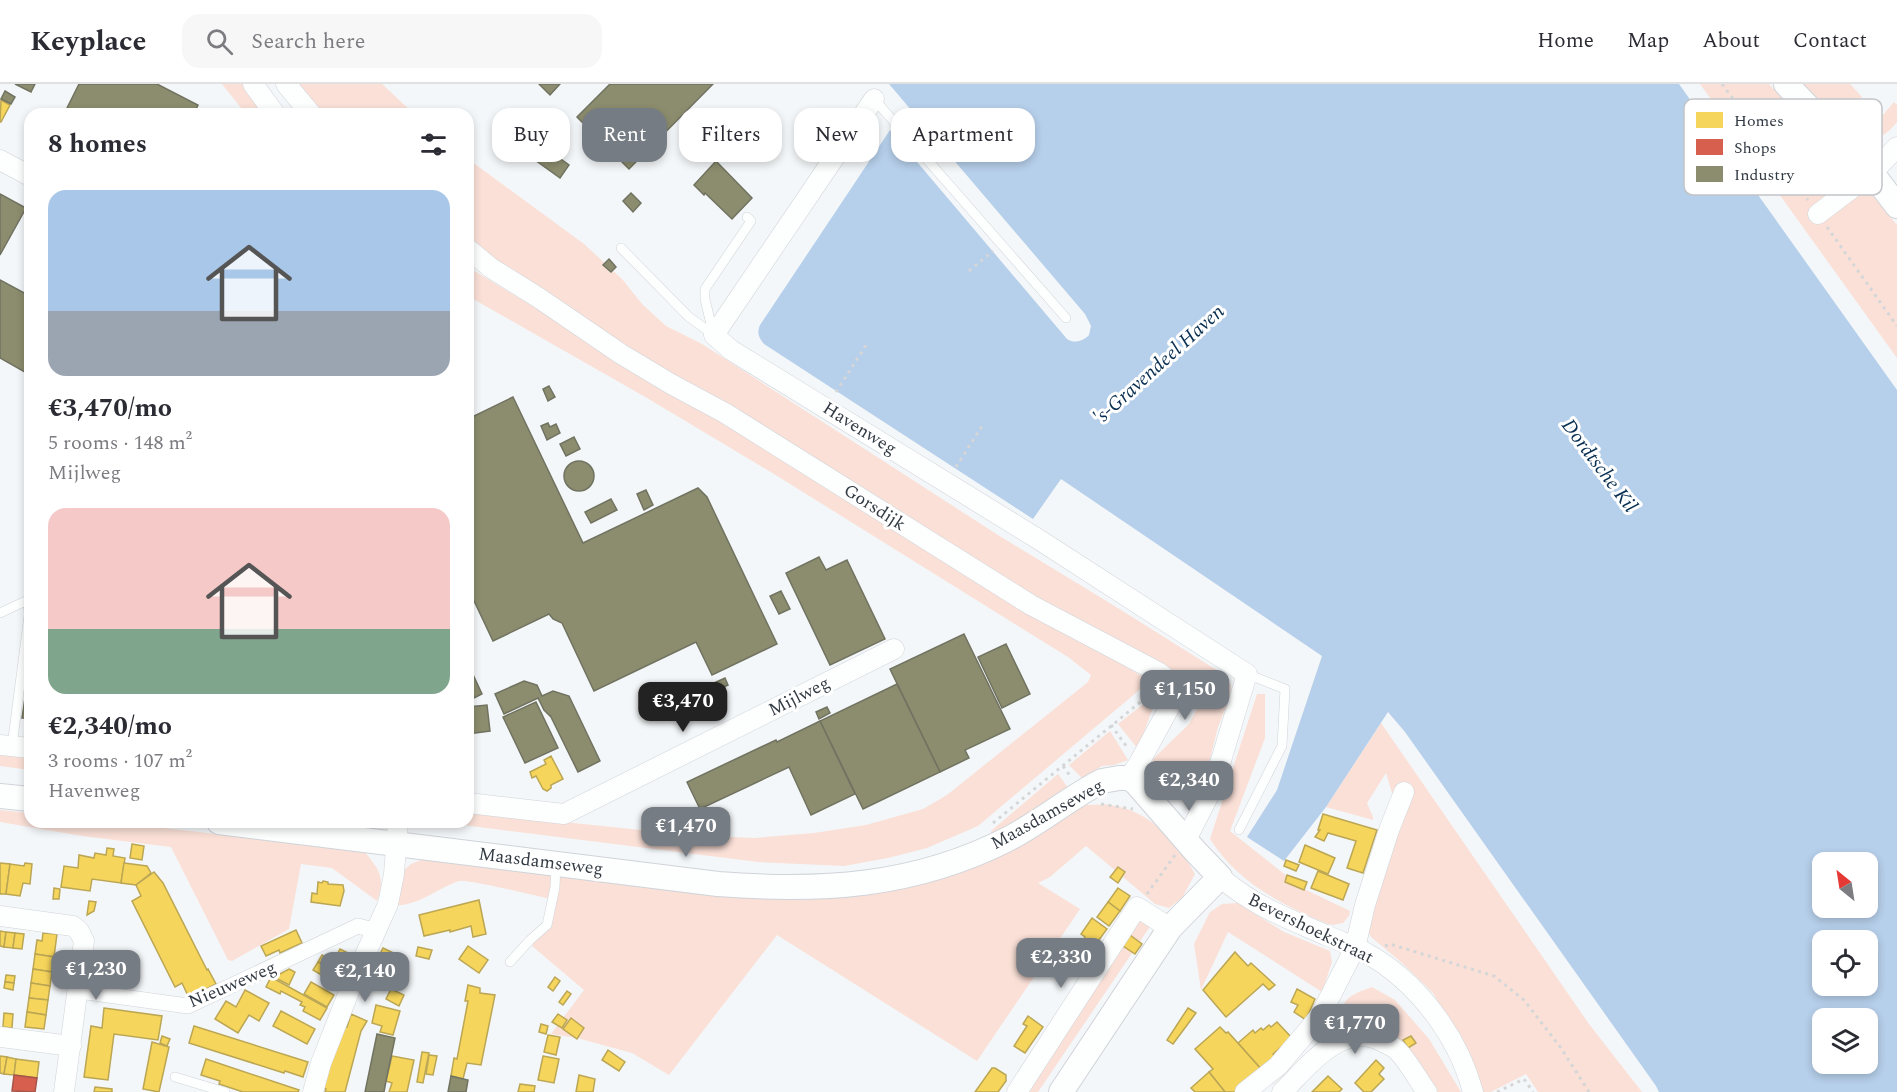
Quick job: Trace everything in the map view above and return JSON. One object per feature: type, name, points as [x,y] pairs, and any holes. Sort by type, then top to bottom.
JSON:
[{"type":"street","points":[[252,84],[270,108]]},
{"type":"street","points":[[286,84],[306,108]]},
{"type":"street","points":[[1786,84],[1800,99]]},
{"type":"street","points":[[714,335],[874,99]]},
{"type":"street","points":[[1882,163],[1897,147]]},
{"type":"street","points":[[0,160],[24,173]]},
{"type":"street","points":[[1882,186],[1897,206]]},
{"type":"street","points":[[1818,214],[1843,195]]},
{"type":"street","name":"Gorsdijk","points":[[474,254],[490,268]]},
{"type":"street","name":"Gorsdijk","points":[[474,261],[539,298],[621,354],[671,384],[725,412],[1031,605],[1167,678]]},
{"type":"street","name":"Havenweg","points":[[714,335],[731,350],[1038,539],[1247,674]]},
{"type":"street","name":"Mijlweg","points":[[474,804],[564,814],[894,649]]},
{"type":"street","points":[[1186,840],[1213,787],[1247,674]]},
{"type":"street","points":[[1134,771],[1174,699],[1174,692],[1167,678]]},
{"type":"street","name":"Bevershoekstraat","points":[[1134,771],[1144,792],[1161,812],[1220,877],[1238,891],[1259,905],[1361,950],[1393,970],[1432,1011],[1461,1060],[1473,1092]]},
{"type":"street","name":"Maasdamseweg","points":[[317,828],[398,833],[556,863],[718,884],[814,888],[873,881],[935,868],[979,852],[1037,822],[1102,782],[1134,771]]},
{"type":"street","points":[[1245,1092],[1278,1066],[1320,1016],[1361,950],[1365,905],[1404,792]]},
{"type":"street","points":[[0,796],[24,798]]},
{"type":"street","points":[[313,1092],[321,1063],[352,984],[390,899],[398,833]]},
{"type":"street","points":[[1061,1092],[1170,928],[1220,877]]},
{"type":"street","points":[[1017,1092],[1137,907],[1170,928]]},
{"type":"street","points":[[0,916],[73,926],[79,931],[84,941],[64,1092]]},
{"type":"street","name":"Nieuweweg","points":[[78,991],[188,1006],[358,926],[377,932]]},
{"type":"street","points":[[1282,1092],[1330,1047],[1343,1039],[1358,1035],[1369,1035],[1396,1050],[1427,1092]]},
{"type":"street","points":[[0,1037],[71,1046]]},
{"type":"lane","points":[[874,99],[1066,318]]},
{"type":"lane","points":[[714,335],[705,299],[705,289],[751,221],[747,217]]},
{"type":"lane","points":[[621,248],[689,317],[714,335]]},
{"type":"lane","points":[[0,610],[24,601]]},
{"type":"lane","points":[[14,742],[24,657]]},
{"type":"lane","name":"Havenweg","points":[[1239,830],[1282,746],[1285,689],[1247,674]]},
{"type":"lane","points":[[510,962],[547,925],[555,886],[556,863]]},
{"type":"lane","points":[[175,1077],[225,1092]]},
{"type":"path","points":[[1722,84],[1733,99]]},
{"type":"path","points":[[1805,195],[1897,326]]},
{"type":"path","points":[[969,271],[999,246]]},
{"type":"path","points":[[836,392],[867,342]]},
{"type":"path","points":[[954,469],[984,423]]},
{"type":"path","name":"Maasdamseweg","points":[[991,824],[1167,678]]},
{"type":"path","points":[[1111,725],[1134,771]]},
{"type":"path","points":[[1083,792],[1090,801],[1161,812]]},
{"type":"path","points":[[1137,907],[1186,840]]},
{"type":"path","points":[[1361,950],[1390,944],[1494,976],[1524,1000],[1561,1048],[1588,1092]]},
{"type":"path","points":[[1497,1092],[1524,1079],[1533,1092]]},
{"type":"shaded area","points":[[222,84],[245,84],[263,108],[241,108]]},
{"type":"shaded area","points":[[295,84],[382,84],[408,108],[316,108]]},
{"type":"shaded area","points":[[1700,84],[1769,84],[1783,99],[1711,99]]},
{"type":"shaded area","points":[[1802,84],[1850,84],[1862,97],[1859,99],[1817,99]]},
{"type":"shaded area","points":[[1894,102],[1897,105],[1897,122],[1882,136],[1882,116]]},
{"type":"shaded area","points":[[474,163],[584,244],[622,279],[642,304],[666,326],[702,344],[998,535],[1223,674],[1231,685],[1230,697],[1218,727],[1204,783],[1192,796],[1173,799],[1155,780],[1153,759],[1189,724],[1198,707],[1195,695],[1184,680],[982,568],[474,253]]},
{"type":"shaded area","points":[[1780,195],[1872,195],[1897,225],[1897,358]]},
{"type":"shaded area","points":[[474,271],[1150,681],[978,826],[927,848],[888,858],[844,866],[758,862],[474,826],[474,813],[689,835],[754,838],[814,833],[866,825],[923,809],[947,795],[1088,682],[1091,675],[1068,657],[774,474],[647,398],[474,299]]},
{"type":"shaded area","points":[[1156,694],[1157,696],[1138,749],[1118,724]]},
{"type":"shaded area","points":[[1257,694],[1265,694],[1265,738],[1230,831],[1302,888],[1350,911],[1343,923],[1328,924],[1294,909],[1262,890],[1233,868],[1210,839]]},
{"type":"shaded area","points":[[1381,723],[1589,1024],[1642,1092],[1538,1092],[1526,1074],[1491,1092],[1482,1092],[1456,1032],[1433,993],[1371,937],[1366,927],[1395,839],[1392,793],[1386,773],[1367,803],[1373,820],[1326,807]]},
{"type":"shaded area","points":[[1110,731],[1128,760],[1102,766],[1082,778],[1069,765]]},
{"type":"shaded area","points":[[0,752],[24,755],[24,769],[0,766]]},
{"type":"shaded area","points":[[1058,774],[1069,789],[988,838],[992,830]]},
{"type":"shaded area","points":[[1087,805],[1125,808],[1150,821],[1171,839],[1195,874],[1182,898],[1169,908],[1155,904],[1086,846],[1050,877],[1038,883],[1080,909],[977,1061],[777,935],[669,1075],[632,1053],[577,1038],[551,1034],[584,990],[532,946],[555,900],[489,885],[459,881],[411,903],[394,905],[405,869],[426,858],[767,899],[806,900],[846,895]]},
{"type":"shaded area","points":[[0,810],[24,812],[24,826],[0,822]]},
{"type":"shaded area","points":[[35,828],[163,828],[364,851],[374,863],[379,874],[380,893],[377,901],[332,868],[301,864],[289,929],[232,961],[228,960],[171,847]]},
{"type":"shaded area","points":[[1237,903],[1284,932],[1330,951],[1332,962],[1322,992],[1228,932],[1201,990],[1194,944],[1210,912],[1222,904]]},
{"type":"shaded area","points":[[1137,921],[1151,925],[1038,1092],[1016,1092]]},
{"type":"shaded area","points":[[1372,987],[1395,1000],[1429,1039],[1461,1092],[1430,1092],[1402,1052],[1347,1031],[1343,1007],[1350,997]]},
{"type":"water","points":[[889,84],[1679,84],[1690,99],[1684,99],[1684,195],[1758,195],[1897,390],[1897,1092],[1659,1092],[1405,732],[1388,712],[1326,807],[1284,861],[1247,837],[1277,790],[1322,656],[1061,479],[1033,519],[764,344],[758,332],[760,325],[869,162],[879,162],[879,146],[890,130],[891,162],[917,162],[1067,339],[1079,341],[1089,335],[1091,326],[1085,314],[955,162],[1035,162],[1035,108],[909,108]]},
{"type":"building: Homes","points":[[1,100],[10,105],[0,122]]},
{"type":"building: Homes","points":[[685,693],[687,697],[697,693],[706,710],[688,719],[687,716],[680,720],[671,698]]},
{"type":"building: Homes","points":[[551,756],[563,779],[551,785],[547,791],[543,789],[536,776],[532,778],[530,772],[546,764],[544,760]]},
{"type":"building: Homes","points":[[1323,814],[1377,830],[1363,873],[1347,868],[1356,841],[1328,833],[1324,841],[1315,837],[1320,830],[1318,830]]},
{"type":"building: Homes","points":[[132,844],[144,846],[142,860],[130,858]]},
{"type":"building: Homes","points":[[1305,845],[1335,858],[1328,874],[1299,862]]},
{"type":"building: Homes","points":[[107,848],[114,849],[113,856],[125,858],[121,883],[92,879],[90,891],[61,887],[64,866],[78,868],[79,855],[94,858],[95,853],[106,855]]},
{"type":"building: Homes","points":[[1286,860],[1299,865],[1296,871],[1284,866]]},
{"type":"building: Homes","points":[[0,863],[10,864],[6,894],[0,894]]},
{"type":"building: Homes","points":[[25,863],[32,864],[30,884],[23,883],[20,896],[6,894],[10,864],[24,866]]},
{"type":"building: Homes","points":[[124,863],[147,866],[151,873],[136,885],[121,883]]},
{"type":"building: Homes","points":[[1118,867],[1125,872],[1118,883],[1110,877]]},
{"type":"building: Homes","points":[[1318,871],[1349,884],[1343,900],[1311,888]]},
{"type":"building: Homes","points":[[154,872],[163,883],[216,984],[189,998],[182,983],[175,987],[132,901],[141,896],[136,885]]},
{"type":"building: Homes","points":[[1287,875],[1307,882],[1304,890],[1285,882]]},
{"type":"building: Homes","points":[[323,881],[328,884],[343,885],[344,891],[340,906],[311,902],[312,893],[317,894],[318,882]]},
{"type":"building: Homes","points":[[54,888],[60,889],[59,899],[53,899]]},
{"type":"building: Homes","points":[[1118,888],[1130,896],[1120,911],[1108,902]]},
{"type":"building: Homes","points":[[479,900],[486,934],[473,937],[471,926],[424,936],[419,915]]},
{"type":"building: Homes","points":[[89,901],[96,902],[94,911],[87,915]]},
{"type":"building: Homes","points":[[1108,902],[1120,911],[1109,926],[1097,917]]},
{"type":"building: Homes","points":[[1092,918],[1107,929],[1096,944],[1092,942],[1090,946],[1093,949],[1083,963],[1068,953],[1078,939],[1083,941],[1085,937],[1081,934]]},
{"type":"building: Homes","points":[[296,930],[302,943],[280,953],[279,950],[266,956],[261,946]]},
{"type":"building: Homes","points":[[0,931],[6,932],[4,947],[0,946]]},
{"type":"building: Homes","points":[[6,932],[15,933],[13,948],[4,947]]},
{"type":"building: Homes","points":[[15,933],[24,934],[22,949],[13,948]]},
{"type":"building: Homes","points":[[43,933],[57,934],[54,957],[35,954],[37,940],[42,941]]},
{"type":"building: Homes","points":[[1130,935],[1142,944],[1135,954],[1123,946]]},
{"type":"building: Homes","points":[[468,946],[488,960],[479,973],[459,959]]},
{"type":"building: Homes","points":[[418,947],[432,950],[429,959],[416,956]]},
{"type":"building: Homes","points":[[383,948],[404,958],[396,973],[401,976],[397,985],[374,974],[378,966],[375,964]]},
{"type":"building: Homes","points":[[340,949],[356,957],[345,976],[332,969],[331,966]]},
{"type":"building: Homes","points":[[1235,952],[1248,966],[1251,963],[1275,985],[1269,990],[1263,984],[1226,1017],[1203,990]]},
{"type":"building: Homes","points":[[35,954],[54,957],[52,972],[33,969]]},
{"type":"building: Homes","points":[[322,955],[332,961],[328,967],[318,962]]},
{"type":"building: Homes","points":[[318,962],[345,976],[337,990],[322,982],[325,977],[313,970]]},
{"type":"building: Homes","points":[[33,969],[52,972],[50,986],[31,983]]},
{"type":"building: Homes","points":[[289,969],[295,972],[289,985],[274,977]]},
{"type":"building: Homes","points":[[6,975],[15,976],[14,983],[5,982]]},
{"type":"building: Homes","points":[[271,977],[327,1008],[320,1020],[303,1011],[305,1007],[300,1005],[302,1002],[281,991],[280,994],[266,987]]},
{"type":"building: Homes","points":[[555,977],[560,981],[553,991],[548,987]]},
{"type":"building: Homes","points":[[5,982],[14,983],[13,990],[4,988]]},
{"type":"building: Homes","points":[[311,982],[334,995],[327,1007],[304,994]]},
{"type":"building: Homes","points":[[31,983],[50,986],[48,1000],[29,998]]},
{"type":"building: Homes","points":[[468,985],[480,988],[480,993],[495,995],[481,1065],[467,1063],[463,1079],[451,1076],[454,1058],[457,1059],[468,1001],[465,1001]]},
{"type":"building: Homes","points":[[391,989],[404,995],[399,1006],[386,999]]},
{"type":"building: Homes","points":[[1297,989],[1315,999],[1306,1020],[1294,1012],[1298,1005],[1291,1002]]},
{"type":"building: Homes","points":[[245,990],[269,1003],[259,1021],[249,1015],[238,1033],[215,1019],[226,1001],[236,1007]]},
{"type":"building: Homes","points":[[567,991],[571,994],[563,1005],[559,1002]]},
{"type":"building: Homes","points":[[29,998],[48,1000],[46,1015],[27,1012]]},
{"type":"building: Homes","points":[[376,1005],[400,1011],[393,1035],[380,1032],[382,1026],[372,1023]]},
{"type":"building: Homes","points":[[104,1008],[162,1016],[158,1040],[114,1034],[108,1080],[84,1077],[91,1026],[102,1028]]},
{"type":"building: Homes","points":[[1188,1008],[1196,1013],[1173,1044],[1167,1040]]},
{"type":"building: Homes","points":[[281,1011],[315,1029],[307,1044],[273,1026]]},
{"type":"building: Homes","points":[[27,1012],[46,1015],[44,1029],[25,1027]]},
{"type":"building: Homes","points":[[4,1013],[13,1014],[12,1028],[3,1027]]},
{"type":"building: Homes","points":[[351,1014],[367,1021],[361,1031],[345,1092],[325,1092],[326,1089],[323,1088],[340,1025],[347,1027]]},
{"type":"building: Homes","points":[[558,1014],[567,1020],[562,1028],[552,1022]]},
{"type":"building: Homes","points":[[1028,1016],[1043,1027],[1025,1053],[1014,1046],[1027,1026],[1023,1024]]},
{"type":"building: Homes","points":[[571,1018],[584,1028],[577,1039],[563,1029]]},
{"type":"building: Homes","points":[[1277,1022],[1292,1038],[1273,1054],[1275,1056],[1261,1069],[1238,1043],[1253,1030],[1255,1033]]},
{"type":"building: Homes","points":[[541,1024],[548,1026],[546,1034],[539,1032]]},
{"type":"building: Homes","points":[[194,1026],[308,1062],[303,1077],[189,1043]]},
{"type":"building: Homes","points":[[1220,1027],[1226,1033],[1228,1032],[1261,1069],[1236,1092],[1225,1092],[1209,1072],[1213,1069],[1195,1049]]},
{"type":"building: Homes","points":[[548,1035],[560,1037],[556,1055],[544,1052]]},
{"type":"building: Homes","points":[[162,1036],[170,1039],[167,1046],[160,1043]]},
{"type":"building: Homes","points":[[1411,1036],[1416,1043],[1408,1048],[1403,1040]]},
{"type":"building: Homes","points":[[152,1042],[169,1047],[159,1092],[143,1089]]},
{"type":"building: Homes","points":[[608,1050],[625,1062],[619,1071],[602,1060]]},
{"type":"building: Homes","points":[[422,1052],[429,1053],[423,1083],[417,1082]]},
{"type":"building: Homes","points":[[429,1055],[437,1056],[433,1075],[426,1074]]},
{"type":"building: Homes","points":[[0,1056],[7,1057],[4,1074],[0,1073]]},
{"type":"building: Homes","points":[[392,1056],[414,1060],[407,1092],[389,1092],[392,1083],[386,1081]]},
{"type":"building: Homes","points":[[543,1056],[559,1059],[554,1083],[538,1080]]},
{"type":"building: Homes","points":[[7,1057],[16,1059],[14,1075],[4,1074]]},
{"type":"building: Homes","points":[[16,1059],[39,1062],[37,1078],[14,1075]]},
{"type":"building: Homes","points":[[206,1059],[299,1090],[298,1092],[243,1092],[219,1084],[220,1081],[201,1075]]},
{"type":"building: Homes","points":[[1376,1060],[1384,1068],[1379,1074],[1384,1079],[1371,1092],[1364,1092],[1355,1083]]},
{"type":"building: Homes","points":[[992,1068],[1006,1075],[1006,1081],[998,1092],[975,1092]]},
{"type":"building: Homes","points":[[1209,1072],[1225,1092],[1195,1092],[1191,1088]]},
{"type":"building: Homes","points":[[579,1075],[595,1079],[593,1092],[576,1092]]},
{"type":"building: Homes","points":[[1328,1076],[1342,1089],[1339,1092],[1312,1092]]},
{"type":"building: Homes","points":[[520,1084],[535,1086],[534,1092],[518,1092]]},
{"type":"building: Homes","points":[[95,1087],[112,1089],[112,1092],[94,1092]]},
{"type":"building: Shops","points":[[14,1075],[37,1078],[35,1092],[12,1091]]},
{"type":"building: Industry","points":[[15,84],[35,84],[31,92]]},
{"type":"building: Industry","points":[[79,84],[157,84],[198,105],[197,108],[67,108]]},
{"type":"building: Industry","points":[[539,84],[560,84],[550,95]]},
{"type":"building: Industry","points":[[610,84],[713,84],[689,108],[679,108],[679,118],[667,131],[667,108],[586,108]]},
{"type":"building: Industry","points":[[5,91],[15,97],[11,104],[1,99]]},
{"type":"building: Industry","points":[[582,112],[582,122],[577,117]]},
{"type":"building: Industry","points":[[538,162],[565,162],[569,165],[560,178]]},
{"type":"building: Industry","points":[[622,162],[636,162],[629,169]]},
{"type":"building: Industry","points":[[717,162],[752,198],[732,219],[694,185]]},
{"type":"building: Industry","points":[[631,193],[641,203],[633,212],[623,201]]},
{"type":"building: Industry","points":[[0,194],[24,207],[24,212],[0,255]]},
{"type":"building: Industry","points":[[609,259],[616,267],[611,272],[603,265]]},
{"type":"building: Industry","points":[[0,280],[24,293],[24,372],[0,358]]},
{"type":"building: Industry","points":[[549,386],[555,397],[548,401],[543,389]]},
{"type":"building: Industry","points":[[513,397],[583,543],[698,488],[707,497],[777,644],[712,675],[696,642],[594,691],[562,623],[553,619],[549,614],[493,641],[474,601],[474,416]]},
{"type":"building: Industry","points":[[548,423],[550,427],[556,424],[560,433],[547,440],[541,426]]},
{"type":"building: Industry","points":[[574,437],[580,449],[566,456],[560,444]]},
{"type":"building: Industry","points":[[579,461],[585,462],[593,470],[593,482],[585,490],[579,491],[573,490],[565,482],[564,476],[565,470],[573,462]]},
{"type":"building: Industry","points":[[646,490],[653,505],[644,510],[637,494]]},
{"type":"building: Industry","points":[[611,499],[617,510],[591,523],[585,512]]},
{"type":"building: Industry","points":[[819,557],[826,570],[847,560],[885,639],[830,665],[786,573]]},
{"type":"building: Industry","points":[[781,591],[790,609],[779,614],[770,596]]},
{"type":"building: Industry","points":[[964,634],[1010,729],[965,750],[969,758],[940,772],[890,669]]},
{"type":"building: Industry","points":[[1006,644],[1030,694],[1002,708],[978,657]]},
{"type":"building: Industry","points":[[474,677],[482,694],[474,698]]},
{"type":"building: Industry","points":[[725,678],[728,685],[715,691],[712,684]]},
{"type":"building: Industry","points":[[524,681],[537,685],[542,696],[553,691],[569,696],[600,761],[578,772],[550,715],[544,710],[538,698],[504,714],[495,694]]},
{"type":"building: Industry","points":[[664,683],[672,701],[660,707],[652,689]]},
{"type":"building: Industry","points":[[897,684],[940,772],[863,809],[820,721]]},
{"type":"building: Industry","points":[[536,702],[558,748],[525,763],[503,717]]},
{"type":"building: Industry","points":[[487,705],[490,731],[474,733],[474,706]]},
{"type":"building: Industry","points":[[827,707],[830,713],[819,719],[816,712]]},
{"type":"building: Industry","points":[[820,721],[855,794],[811,815],[789,767],[700,809],[687,782]]},
{"type":"building: Industry","points":[[377,1034],[395,1038],[384,1092],[365,1092]]},
{"type":"building: Industry","points":[[451,1076],[468,1080],[466,1092],[448,1092]]},
{"type":"water label","name":"'s-Gravendeel Haven","points":[[1158,364]]},
{"type":"water label","name":"Dordtsche Kil","points":[[1600,465]]}]
